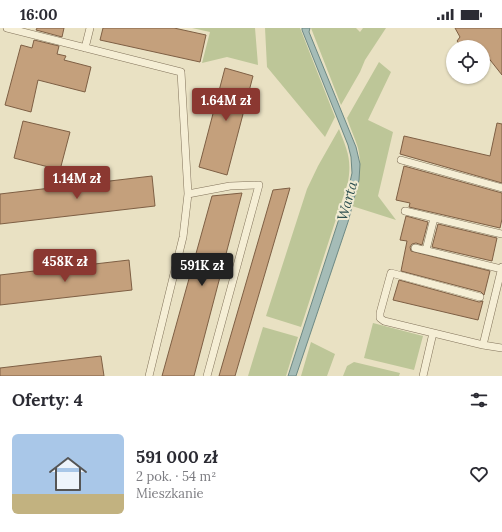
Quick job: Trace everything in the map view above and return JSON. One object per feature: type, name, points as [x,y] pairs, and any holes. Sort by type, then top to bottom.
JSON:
[{"type":"lane","points":[[7,28],[181,72],[188,194],[184,237],[149,376]]},
{"type":"lane","points":[[85,48],[90,28]]},
{"type":"lane","points":[[401,160],[502,188]]},
{"type":"lane","points":[[188,194],[230,186],[259,185],[207,376]]},
{"type":"lane","points":[[405,211],[502,234]]},
{"type":"lane","points":[[426,250],[434,218]]},
{"type":"lane","points":[[415,248],[502,268],[483,345]]},
{"type":"lane","points":[[480,297],[391,273],[380,318],[384,321],[432,333],[502,348]]},
{"type":"lane","points":[[423,376],[432,333]]},
{"type":"green space","points":[[192,28],[255,28],[258,65],[227,57],[202,63],[210,32]]},
{"type":"green space","points":[[265,28],[300,28],[335,117],[325,137],[267,67]]},
{"type":"green space","points":[[311,28],[356,28],[360,32],[363,28],[386,28],[365,60],[360,72],[341,105]]},
{"type":"green space","points":[[379,62],[391,72],[368,120],[393,132],[378,196],[396,220],[352,206],[359,177],[360,163],[358,148],[347,118]]},
{"type":"green space","points":[[339,129],[349,161],[348,182],[301,327],[266,316],[307,189]]},
{"type":"green space","points":[[373,323],[423,336],[414,370],[364,358]]},
{"type":"green space","points":[[263,327],[298,337],[286,376],[248,376]]},
{"type":"green space","points":[[311,342],[335,354],[327,376],[301,376]]},
{"type":"green space","points":[[354,362],[400,373],[399,376],[343,376],[347,366]]},
{"type":"water","name":"Warta","points":[[302,28],[310,28],[309,32],[356,147],[360,164],[359,180],[348,222],[296,376],[288,376],[348,191],[352,173],[351,157],[348,145]]},
{"type":"building","points":[[37,28],[64,28],[62,37],[36,30]]},
{"type":"building","points":[[103,28],[174,28],[206,35],[200,62],[100,40]]},
{"type":"building","points":[[455,28],[502,28],[502,75],[490,60],[490,40],[458,40],[460,37]]},
{"type":"building","points":[[34,40],[59,46],[57,54],[66,56],[64,60],[91,67],[85,92],[38,80],[31,112],[5,105],[21,45],[32,48]]},
{"type":"building","points":[[225,68],[253,76],[227,175],[199,167]]},
{"type":"building","points":[[23,121],[70,132],[60,170],[14,158]]},
{"type":"building","points":[[497,123],[502,124],[502,183],[400,154],[404,136],[490,156]]},
{"type":"building","points":[[404,166],[502,193],[502,219],[500,228],[409,207],[410,203],[396,200]]},
{"type":"building","points":[[152,176],[155,206],[0,224],[0,194]]},
{"type":"building","points":[[290,188],[235,376],[219,376],[273,190]]},
{"type":"building","points":[[242,193],[194,376],[162,376],[212,196]]},
{"type":"building","points":[[406,216],[428,222],[422,245],[416,243],[412,244],[410,247],[411,251],[490,271],[484,295],[481,292],[401,271],[407,241],[400,240]]},
{"type":"building","points":[[438,224],[497,238],[492,261],[432,247]]},
{"type":"building","points":[[129,260],[132,290],[0,305],[0,275]]},
{"type":"building","points":[[399,280],[479,302],[483,301],[478,320],[393,300]]},
{"type":"building","points":[[101,356],[104,376],[0,376],[0,368]]}]
